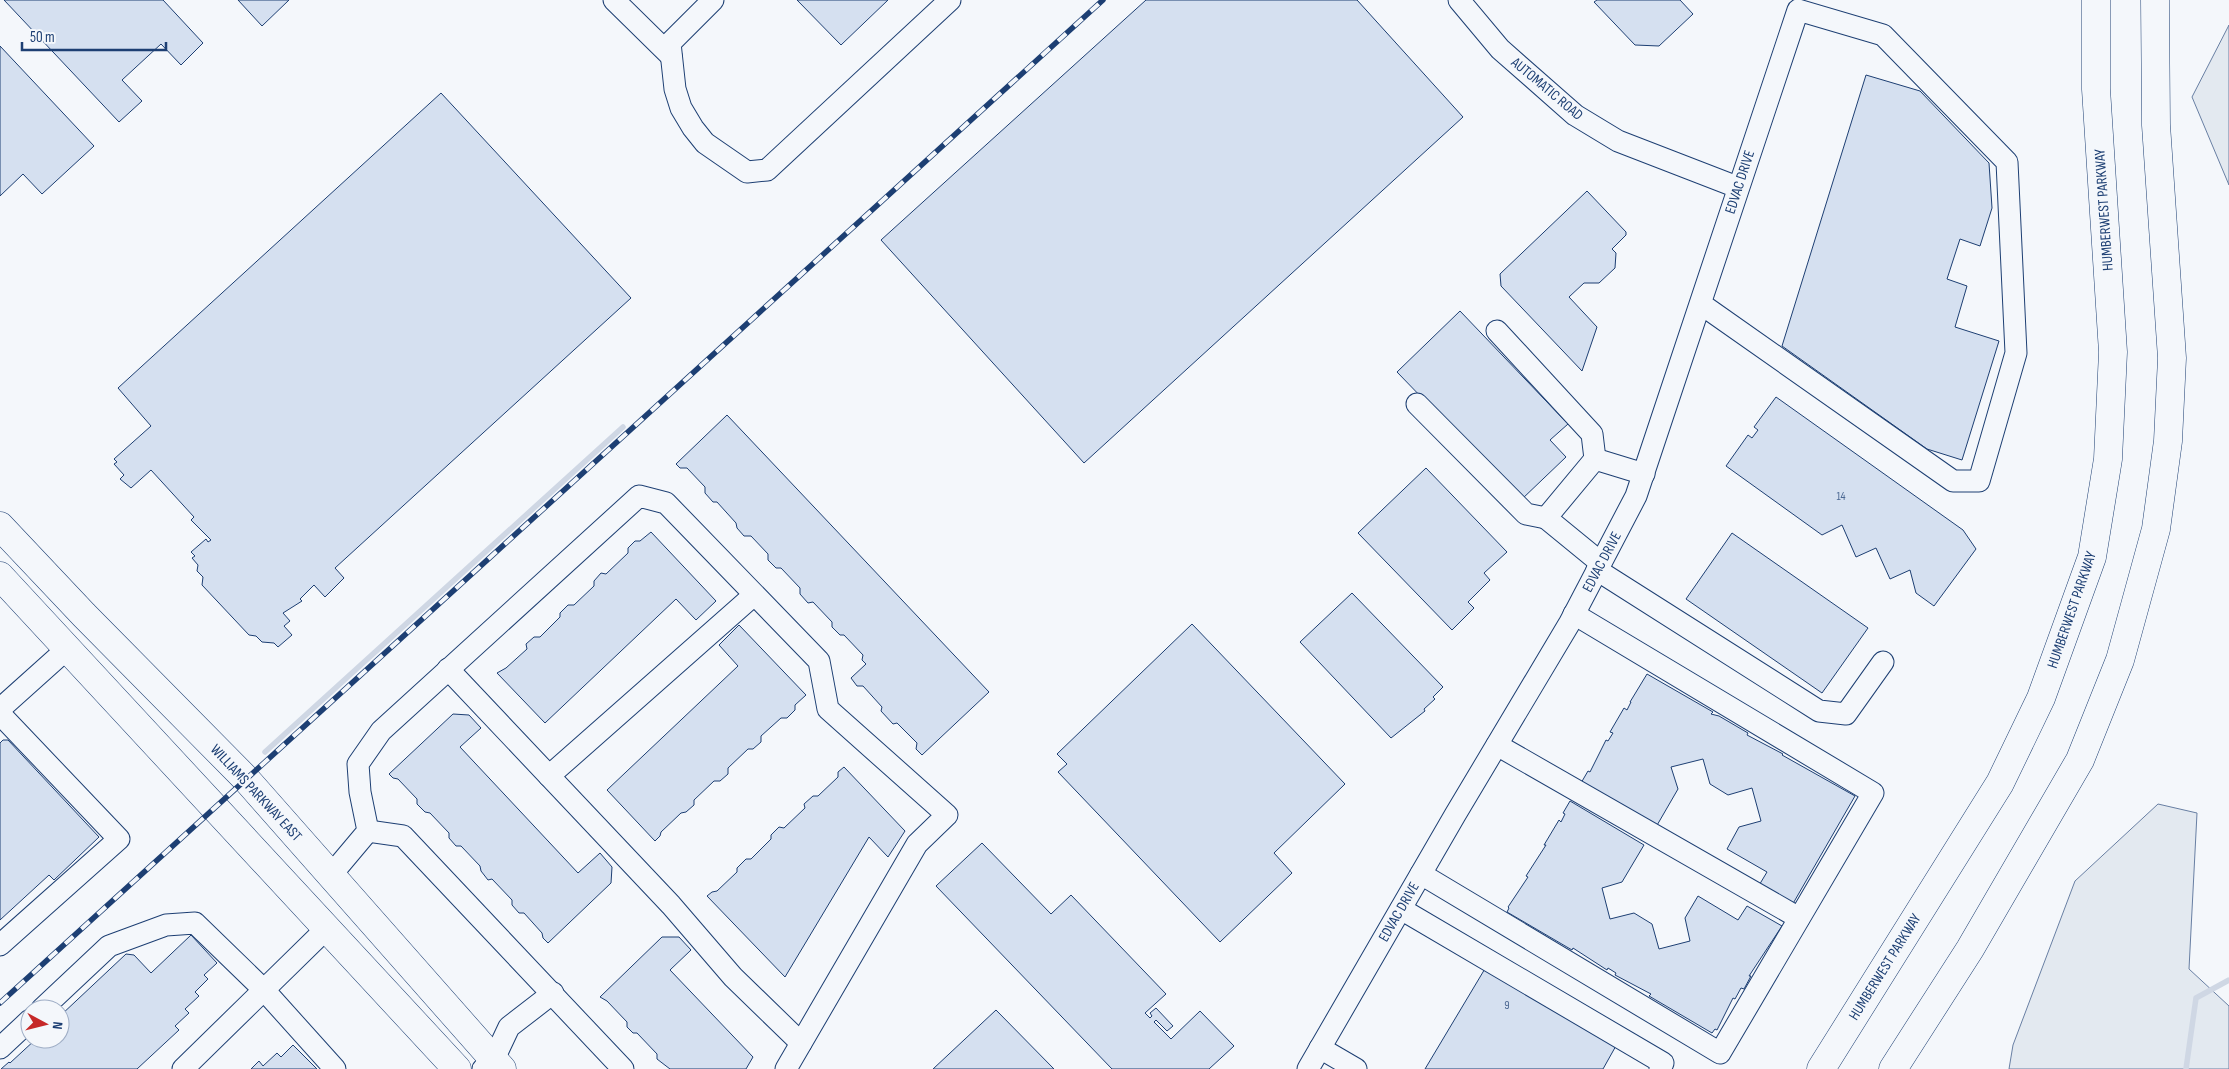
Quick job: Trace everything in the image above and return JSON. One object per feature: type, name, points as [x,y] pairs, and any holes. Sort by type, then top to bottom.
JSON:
[{"type":"main road","name":"HUMBERWEST PARKWAY","points":[[1820,1069],[2000,782],[2041,698],[2092,557],[2108,459],[2113,352],[2096,89],[2096,0]]},
{"type":"main road","points":[[2136,0],[2138,35],[2162,221]]},
{"type":"main road","points":[[1892,1069],[1970,949],[2080,760],[2120,660],[2156,529],[2168,441],[2172,358],[2154,91],[2155,0]]},
{"type":"main road","name":"WILLIAMS PARKWAY EAST","points":[[0,526],[84,616],[246,780],[331,875],[493,1066]]},
{"type":"main road","points":[[0,576],[457,1069]]},
{"type":"street","points":[[614,0],[671,56]]},
{"type":"street","points":[[713,0],[670,43],[675,89],[681,108],[704,143],[748,172],[767,170],[950,0]]},
{"type":"street","name":"AUTOMATIC ROAD","points":[[1459,0],[1500,49],[1575,115],[1618,141],[1737,187]]},
{"type":"street","name":"EDVAC DRIVE","points":[[1308,1069],[1574,614],[1636,496],[1701,304],[1737,187],[1798,10],[1883,35],[2007,162],[2016,353],[1979,481],[1953,481],[1701,304]]},
{"type":"street","points":[[1497,331],[1592,434],[1595,459],[1546,518]]},
{"type":"street","points":[[1417,404],[1526,514],[1546,518],[1599,567],[1819,711],[1846,714],[1883,662]]},
{"type":"street","points":[[1595,459],[1644,474]]},
{"type":"street","points":[[368,831],[360,792],[358,764],[381,731],[639,496],[666,503],[819,661],[828,709],[947,815],[918,844],[786,1069]]},
{"type":"street","points":[[549,776],[754,594]]},
{"type":"street","points":[[1421,874],[1720,1053],[1873,793],[1574,614]]},
{"type":"street","points":[[0,945],[119,839],[2,719],[68,648]]},
{"type":"street","points":[[448,669],[671,905],[733,976],[801,1042]]},
{"type":"street","points":[[1497,745],[1799,918]]},
{"type":"street","points":[[331,875],[368,831]]},
{"type":"street","points":[[368,831],[404,836],[623,1069]]},
{"type":"street","points":[[1401,909],[1663,1063],[1660,1069]]},
{"type":"street","points":[[53,999],[110,946],[166,925],[195,923],[264,990],[335,1069]]},
{"type":"street","points":[[183,1069],[327,928]]},
{"type":"street","points":[[493,1066],[509,1027],[553,993]]},
{"type":"street","points":[[0,1048],[20,1029]]},
{"type":"street","points":[[1320,1048],[1356,1069]]},
{"type":"shaded area","points":[[2229,25],[2229,185],[2192,97]]},
{"type":"shaded area","points":[[2158,804],[2197,813],[2189,969],[2229,1006],[2229,1069],[2009,1069],[2013,1045],[2075,881]]},
{"type":"building","points":[[4,0],[163,0],[203,43],[181,65],[161,44],[122,80],[142,101],[119,122]]},
{"type":"building","points":[[238,0],[289,0],[262,26]]},
{"type":"building","points":[[797,0],[888,0],[841,45]]},
{"type":"building","points":[[1146,0],[1357,0],[1463,117],[1084,463],[881,240]]},
{"type":"building","points":[[1597,0],[1680,0],[1693,14],[1659,46],[1635,45],[1594,2]]},
{"type":"building","points":[[0,46],[94,146],[42,194],[23,174],[0,196]]},
{"type":"building","points":[[1866,75],[1920,91],[1989,163],[1992,208],[1980,246],[1960,239],[1947,279],[1967,286],[1955,327],[1999,341],[1962,460],[1927,449],[1782,346]]},
{"type":"building","points":[[441,93],[631,298],[335,568],[344,578],[325,597],[314,585],[300,599],[302,601],[283,613],[290,621],[284,626],[292,635],[278,647],[274,643],[262,642],[256,636],[249,635],[202,585],[203,577],[197,571],[198,565],[192,558],[195,556],[191,552],[206,539],[208,542],[211,540],[191,520],[194,517],[151,470],[131,488],[120,479],[124,475],[114,464],[117,462],[114,459],[151,426],[118,388]]},
{"type":"building","points":[[1587,191],[1626,232],[1626,235],[1612,249],[1616,253],[1615,268],[1599,283],[1584,283],[1569,297],[1597,327],[1582,371],[1501,286],[1500,274]]},
{"type":"building","points":[[1460,311],[1568,424],[1550,440],[1566,457],[1521,500],[1397,372]]},
{"type":"building","points":[[1776,397],[1963,530],[1976,549],[1934,606],[1916,593],[1910,570],[1890,579],[1876,548],[1856,557],[1842,525],[1822,535],[1726,466],[1748,435],[1752,438],[1758,430],[1754,427]]},
{"type":"building","points":[[727,415],[989,692],[922,755],[916,749],[917,743],[897,723],[893,724],[881,711],[882,707],[863,686],[857,686],[851,678],[866,664],[862,660],[863,655],[844,635],[840,635],[832,627],[832,622],[813,602],[808,603],[800,594],[800,588],[781,568],[776,568],[768,560],[768,554],[751,536],[744,536],[737,528],[736,523],[717,502],[713,502],[705,493],[705,487],[687,468],[680,468],[676,464]]},
{"type":"building","points":[[1426,468],[1507,552],[1484,573],[1490,580],[1468,602],[1474,608],[1452,630],[1358,533]]},
{"type":"building","points":[[651,532],[716,601],[696,620],[676,599],[545,723],[497,673],[506,668],[527,649],[526,644],[534,637],[540,637],[560,617],[560,613],[568,605],[574,605],[594,586],[594,581],[601,573],[606,574],[628,553],[628,548],[635,541],[640,541]]},
{"type":"building","points":[[1732,533],[1868,628],[1822,693],[1686,599]]},
{"type":"building","points":[[1352,593],[1443,687],[1433,697],[1435,699],[1424,709],[1425,711],[1391,738],[1300,642]]},
{"type":"building","points":[[1192,624],[1345,784],[1274,853],[1292,873],[1220,942],[1058,772],[1067,764],[1057,754]]},
{"type":"building","points":[[739,625],[806,695],[795,705],[795,710],[787,718],[781,718],[761,736],[761,742],[753,749],[748,749],[728,768],[728,774],[720,781],[714,781],[694,800],[694,805],[686,812],[681,813],[661,832],[655,841],[607,790],[738,666],[719,645]]},
{"type":"building","points":[[1647,674],[1713,712],[1711,714],[1719,716],[1748,733],[1747,735],[1855,796],[1791,907],[1758,887],[1767,872],[1727,849],[1739,827],[1761,821],[1752,788],[1728,795],[1710,784],[1703,759],[1671,767],[1678,789],[1656,827],[1581,783],[1588,771],[1590,772],[1606,740],[1608,741],[1613,733],[1610,732],[1624,708],[1627,710]]},
{"type":"building","points":[[453,714],[469,715],[481,728],[460,747],[578,873],[600,853],[612,867],[611,883],[548,943],[543,938],[542,933],[524,913],[519,913],[512,905],[512,900],[492,879],[488,880],[481,871],[480,866],[461,846],[456,846],[449,838],[449,833],[430,813],[425,812],[417,804],[417,799],[398,779],[393,778],[389,774]]},
{"type":"building","points":[[3,740],[8,740],[99,837],[54,880],[49,875],[0,920],[0,743]]},
{"type":"building","points":[[844,767],[905,831],[888,857],[869,837],[785,977],[707,896],[717,891],[737,872],[737,868],[746,859],[751,859],[771,839],[771,835],[779,827],[784,828],[805,808],[804,804],[813,796],[818,796],[838,777],[838,772]]},
{"type":"building","points":[[1570,801],[1644,845],[1622,882],[1602,888],[1610,919],[1634,913],[1652,924],[1659,949],[1690,941],[1685,918],[1698,896],[1738,920],[1747,906],[1782,926],[1749,976],[1751,976],[1744,989],[1741,988],[1735,999],[1733,998],[1717,1030],[1715,1029],[1712,1033],[1649,996],[1651,994],[1615,975],[1616,973],[1608,968],[1607,970],[1573,948],[1572,950],[1507,912],[1508,907],[1528,877],[1526,876],[1559,820],[1561,822],[1565,814],[1563,813]]},
{"type":"building","points":[[982,843],[1051,914],[1071,895],[1166,994],[1145,1013],[1150,1018],[1152,1016],[1150,1013],[1156,1008],[1173,1026],[1167,1031],[1156,1020],[1154,1022],[1171,1039],[1200,1011],[1234,1046],[1209,1069],[1112,1069],[936,886]]},
{"type":"building","points":[[191,935],[217,963],[204,975],[208,979],[195,992],[199,996],[185,1009],[189,1013],[175,1026],[179,1030],[137,1069],[1,1069],[25,1049],[70,1049],[70,1007],[126,954],[134,955],[151,973]]},
{"type":"building","points":[[662,937],[679,937],[691,950],[670,970],[753,1057],[746,1069],[670,1069],[657,1059],[657,1054],[637,1033],[633,1033],[627,1027],[627,1022],[607,1001],[600,997]]},
{"type":"building","points":[[1486,967],[1617,1044],[1603,1069],[1425,1069]]},
{"type":"building","points":[[996,1010],[1054,1069],[933,1069]]},
{"type":"building","points":[[293,1045],[317,1069],[251,1069],[259,1061],[263,1066],[277,1053],[281,1057]]},
{"type":"waterway","points":[[265,752],[623,427]]},
{"type":"waterway","points":[[2186,1069],[2196,998],[2229,980]]},
{"type":"railway","points":[[0,1003],[1103,0]]}]
